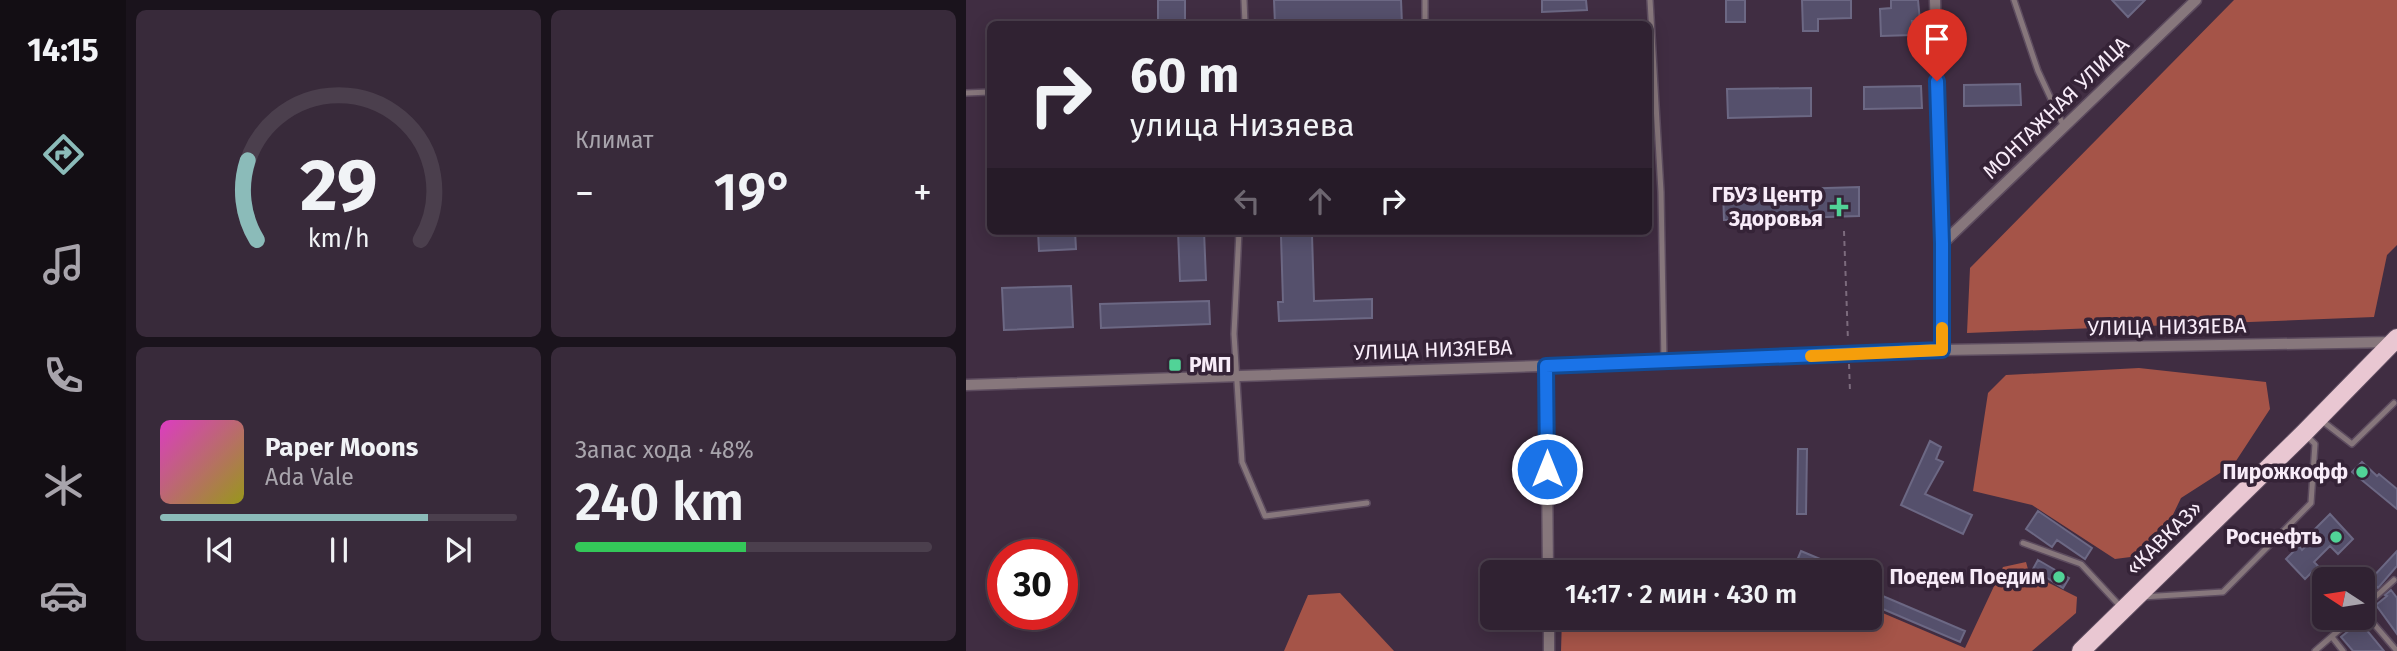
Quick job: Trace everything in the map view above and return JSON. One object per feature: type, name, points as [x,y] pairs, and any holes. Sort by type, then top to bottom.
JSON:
[{"type":"highway","name":"«КАВКАЗ»","points":[[2081,651],[2395,340]]},
{"type":"street","points":[[1935,0],[1942,244],[1942,350]]},
{"type":"street","name":"МОНТАЖНАЯ УЛИЦА","points":[[1942,244],[2189,2]]},
{"type":"street","name":"УЛИЦА НИЗЯЕВА","points":[[966,385],[1942,350],[2395,340]]},
{"type":"street","points":[[1546,366],[1548,560]]},
{"type":"street","points":[[1549,630],[1549,651]]},
{"type":"lane","points":[[1244,0],[1245,21]]},
{"type":"lane","points":[[1425,0],[1426,21]]},
{"type":"lane","points":[[1650,0],[1651,21]]},
{"type":"lane","points":[[2014,0],[2038,71],[2064,127]]},
{"type":"lane","points":[[1652,35],[1661,192],[1664,362]]},
{"type":"lane","points":[[966,93],[987,92]]},
{"type":"lane","points":[[1240,235],[1234,334],[1242,462],[1265,516],[1367,503]]},
{"type":"lane","points":[[2319,418],[2352,444],[2394,403]]},
{"type":"lane","points":[[2023,543],[2081,564],[2129,604],[2223,592],[2311,503],[2315,444],[2304,433]]},
{"type":"lane","points":[[2375,599],[2396,580]]},
{"type":"lane","points":[[2375,625],[2397,651]]},
{"type":"lane","points":[[2315,651],[2340,630]]},
{"type":"lane","points":[[2332,637],[2343,651]]},
{"type":"path","points":[[1844,230],[1850,391]]},
{"type":"shaded area","points":[[2234,0],[2397,0],[2397,245],[2387,255],[2374,317],[1967,333],[1970,268]]},
{"type":"shaded area","points":[[2139,368],[2266,382],[2270,409],[2234,464],[2181,498],[2154,554],[2115,559],[2032,505],[1973,491],[1988,393],[2006,375]]},
{"type":"shaded area","points":[[2026,562],[2029,573],[2077,597],[2076,613],[2032,651],[1561,651],[1562,630],[1882,630],[1882,613],[1965,648],[2003,567]]},
{"type":"shaded area","points":[[1340,593],[1394,651],[1284,651],[1308,595]]},
{"type":"building","points":[[1158,0],[1185,0],[1185,21],[1158,21]]},
{"type":"building","points":[[1274,0],[1401,0],[1402,21],[1275,21]]},
{"type":"building","points":[[1542,0],[1586,0],[1587,10],[1542,12]]},
{"type":"building","points":[[1726,0],[1745,0],[1745,22],[1726,22]]},
{"type":"building","points":[[1802,0],[1851,0],[1851,18],[1818,19],[1818,31],[1803,31]]},
{"type":"building","points":[[1891,0],[1918,0],[1920,21],[1912,21],[1913,35],[1881,36],[1880,9],[1891,8]]},
{"type":"building","points":[[2112,0],[2145,0],[2128,17]]},
{"type":"building","points":[[2020,84],[2021,105],[1964,106],[1964,85]]},
{"type":"building","points":[[1921,86],[1922,108],[1864,109],[1864,87]]},
{"type":"building","points":[[1811,88],[1811,116],[1728,118],[1727,89]]},
{"type":"building","points":[[1859,187],[1859,216],[1724,220],[1723,191]]},
{"type":"building","points":[[1038,235],[1075,235],[1076,249],[1039,251]]},
{"type":"building","points":[[1178,235],[1204,235],[1206,280],[1180,281]]},
{"type":"building","points":[[1312,235],[1314,301],[1372,299],[1372,318],[1279,321],[1278,302],[1283,302],[1281,236]]},
{"type":"building","points":[[1071,286],[1073,327],[1004,330],[1002,288]]},
{"type":"building","points":[[1209,301],[1210,324],[1101,328],[1100,304]]},
{"type":"building","points":[[1930,441],[1941,447],[1936,459],[1943,462],[1925,494],[1972,515],[1963,534],[1901,505]]},
{"type":"building","points":[[1798,449],[1807,449],[1806,514],[1797,514]]},
{"type":"building","points":[[2362,462],[2397,489],[2397,509],[2352,472]]},
{"type":"building","points":[[2038,511],[2092,548],[2085,559],[2057,540],[2052,547],[2026,529]]},
{"type":"building","points":[[2330,514],[2353,539],[2338,554],[2330,546],[2314,562],[2318,566],[2312,567],[2312,572],[2305,579],[2286,559],[2299,546],[2302,550],[2318,534],[2314,530]]},
{"type":"building","points":[[1801,551],[1822,560],[1797,560]]},
{"type":"building","points":[[2397,551],[2397,566],[2378,588],[2375,585],[2375,575]]},
{"type":"building","points":[[2038,560],[2069,578],[2063,588],[2033,569]]},
{"type":"building","points":[[2391,590],[2397,598],[2397,634],[2376,605]]},
{"type":"building","points":[[1882,596],[1965,631],[1960,642],[1882,609]]},
{"type":"building","points":[[2350,630],[2367,630],[2384,651],[2353,651],[2341,637]]},
{"type":"slow traffic","points":[[1811,356],[1942,350],[1942,328]]},
{"type":"place","name":"ГБУЗ Центр Здоровья","points":[[1839,207]]},
{"type":"place","name":"РМП","points":[[1175,365]]},
{"type":"place","name":"Пирожкофф","points":[[2362,472]]},
{"type":"place","name":"Роснефть","points":[[2336,537]]},
{"type":"place","name":"Поедем Поедим","points":[[2059,577]]},
{"type":"route","points":[[1547,469],[1546,366],[1942,350],[1937,81]]}]
